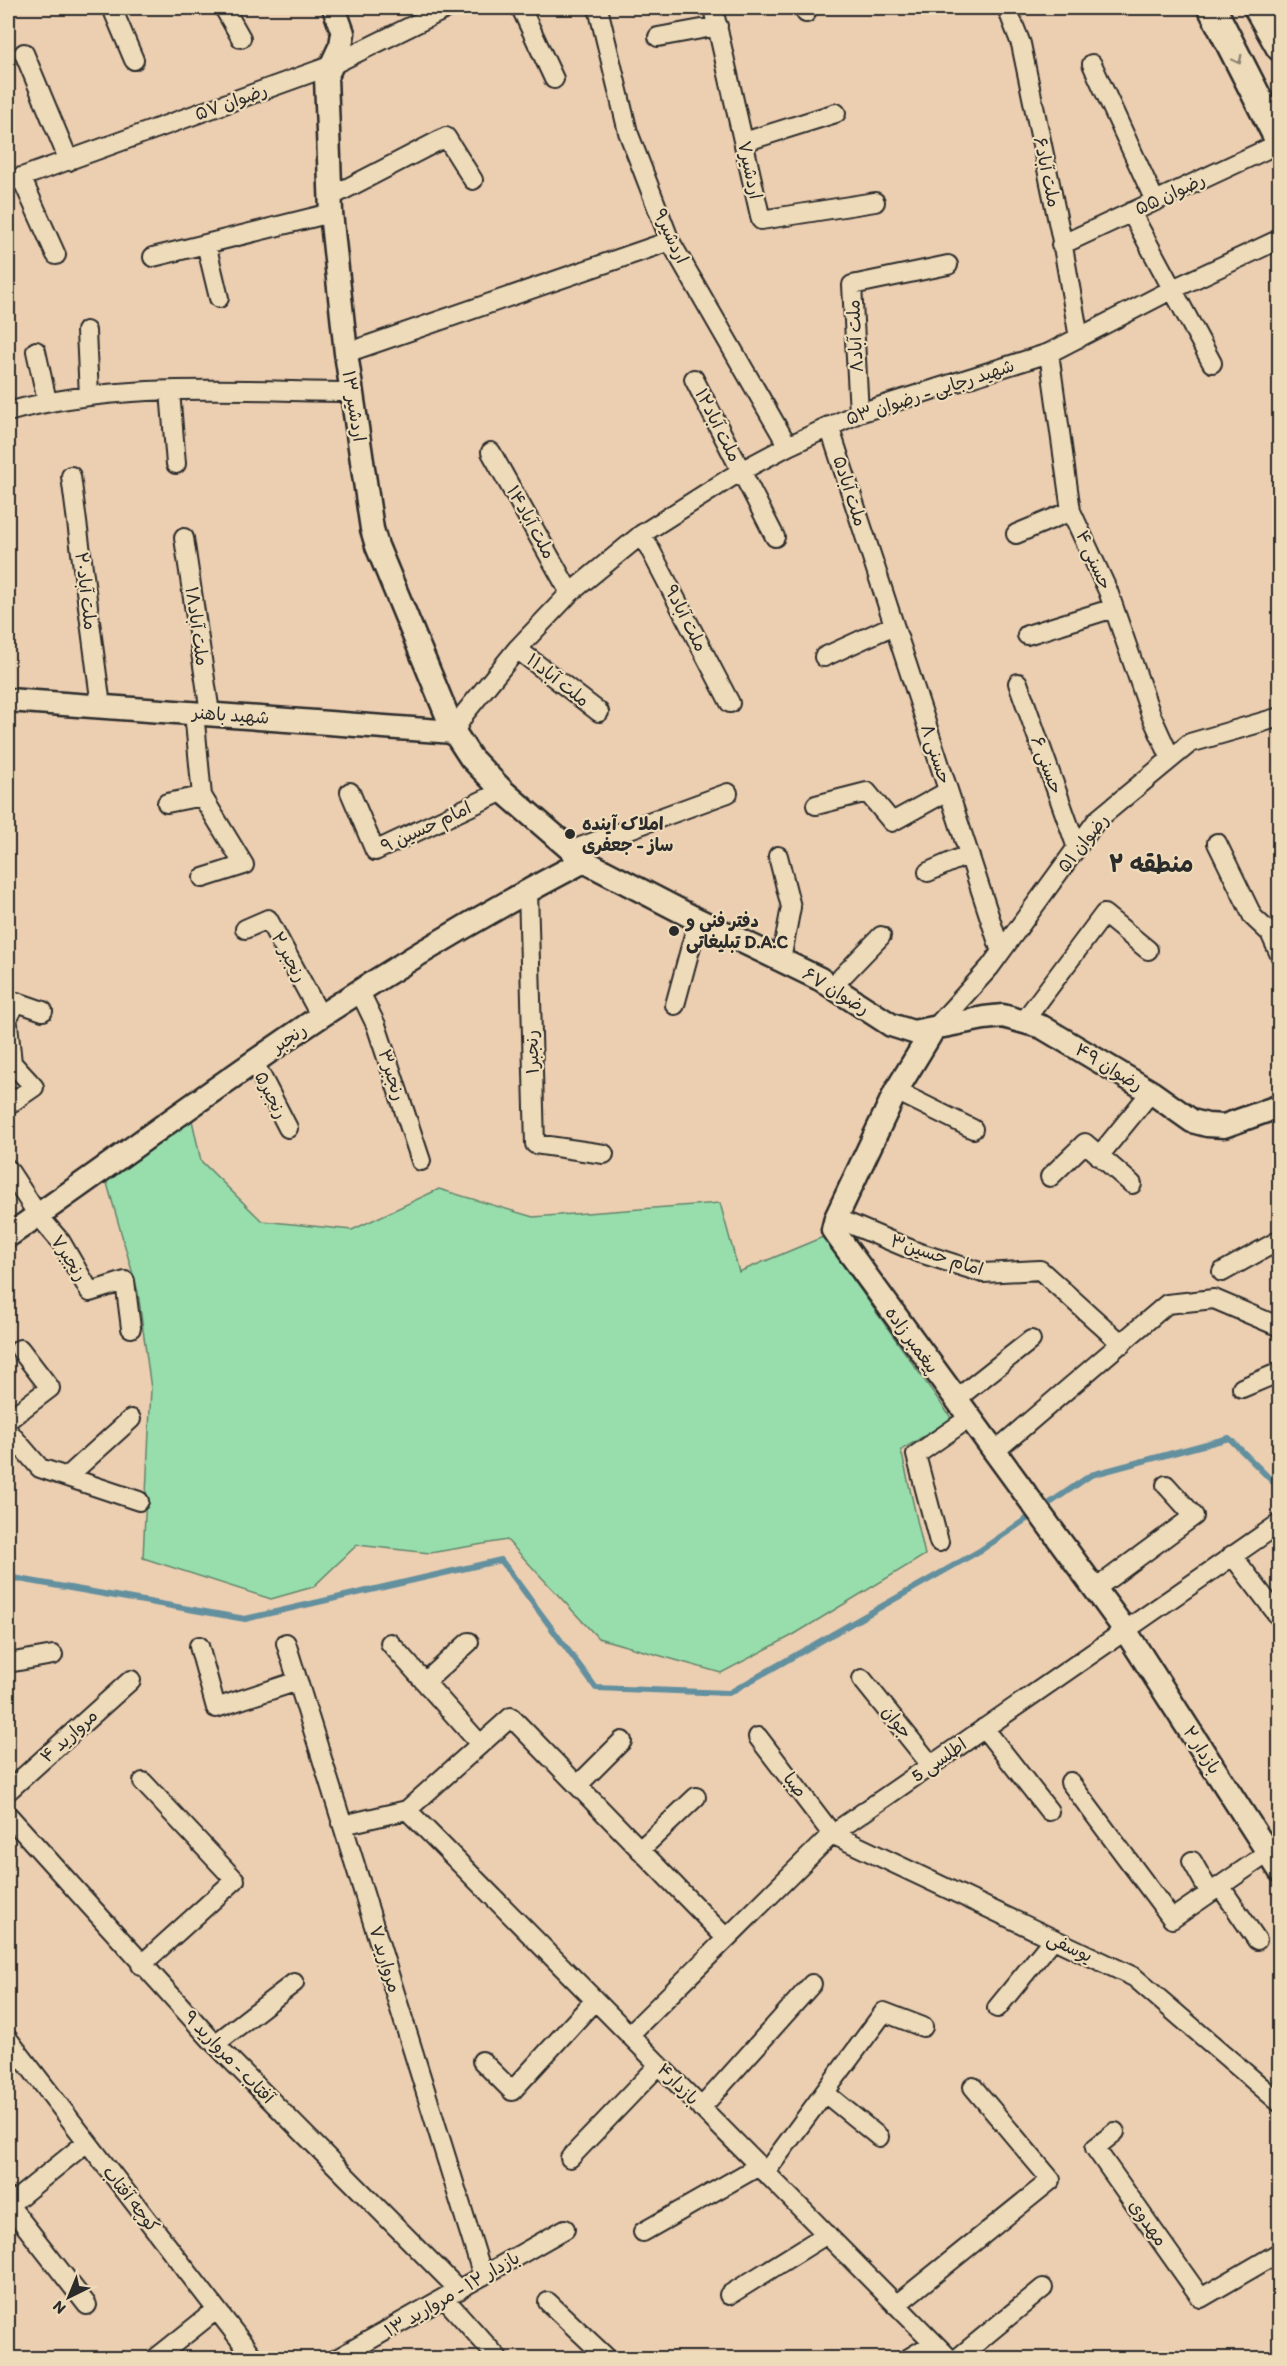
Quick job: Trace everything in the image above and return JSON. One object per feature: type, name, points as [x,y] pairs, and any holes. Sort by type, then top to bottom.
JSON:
[{"type":"main road","points":[[1212,8],[1280,142]]},
{"type":"main road","points":[[1258,8],[1280,47]]},
{"type":"street","points":[[112,8],[134,60]]},
{"type":"street","points":[[224,8],[241,38]]},
{"type":"street","name":"اردشیر ۱۳","points":[[334,8],[343,33],[326,77],[332,205],[346,353],[372,529],[453,732]]},
{"type":"street","name":"رضوان ۵۷","points":[[14,180],[330,66],[448,8]]},
{"type":"street","points":[[522,8],[554,79]]},
{"type":"street","name":"اردشیر۹","points":[[598,8],[627,132],[670,241],[788,446]]},
{"type":"street","name":"اردشیر۷","points":[[713,8],[761,220],[875,202]]},
{"type":"street","name":"ملت آباد۶","points":[[1007,8],[1021,45],[1079,338]]},
{"type":"street","points":[[658,37],[718,26]]},
{"type":"street","points":[[24,53],[69,161]]},
{"type":"street","points":[[1092,63],[1155,201]]},
{"type":"street","points":[[744,142],[836,113]]},
{"type":"street","points":[[153,257],[206,244],[332,205],[446,137],[474,180]]},
{"type":"street","name":"رضوان ۵۵","points":[[1061,245],[1280,142]]},
{"type":"street","points":[[14,180],[56,255]]},
{"type":"street","points":[[1131,212],[1212,363]]},
{"type":"street","name":"شهید رجایی - رضوان ۵۳","points":[[453,732],[465,713],[518,649],[570,593],[642,534],[741,471],[859,413],[1049,353],[1280,239]]},
{"type":"street","points":[[346,353],[670,241]]},
{"type":"street","points":[[206,244],[219,298]]},
{"type":"street","name":"ملت آباد۸","points":[[859,413],[852,285],[948,265]]},
{"type":"street","points":[[86,331],[89,396]]},
{"type":"street","points":[[36,351],[47,401]]},
{"type":"street","name":"حسنی ۴","points":[[1049,353],[1071,511],[1114,608],[1151,715],[1171,759]]},
{"type":"street","name":"ملت آباد۱۲","points":[[694,380],[776,537]]},
{"type":"street","points":[[170,391],[176,464]]},
{"type":"street","points":[[8,411],[47,401],[170,391],[352,392]]},
{"type":"street","name":"ملت آباد۵","points":[[829,426],[871,556]]},
{"type":"street","name":"ملت آباد۱۴","points":[[491,452],[570,593]]},
{"type":"street","name":"ملت آباد۲۰","points":[[71,476],[101,706]]},
{"type":"street","points":[[1016,534],[1071,511]]},
{"type":"street","name":"ملت آباد۹","points":[[642,534],[730,703]]},
{"type":"street","name":"ملت آباد۱۸","points":[[184,538],[202,712],[202,796]]},
{"type":"street","name":"حسنی ۸","points":[[871,556],[1001,952]]},
{"type":"street","points":[[1027,635],[1114,608]]},
{"type":"street","points":[[824,657],[894,625]]},
{"type":"street","name":"ملت آباد۱۱","points":[[518,649],[599,712]]},
{"type":"street","name":"حسنی ۶","points":[[1018,683],[1077,848]]},
{"type":"street","name":"شهید باهنر","points":[[8,700],[202,712],[453,732]]},
{"type":"street","name":"رضوان ۵۱","points":[[933,1030],[1001,952],[1097,820],[1190,743],[1280,717]]},
{"type":"street","name":"رضوان ۶۷","points":[[453,732],[471,758],[503,791],[578,855],[698,920],[832,987],[891,1025],[913,1032],[933,1030]]},
{"type":"street","name":"امام حسین ۹","points":[[350,792],[375,851],[503,791]]},
{"type":"street","points":[[816,805],[867,792],[892,822],[948,791]]},
{"type":"street","points":[[578,855],[728,793]]},
{"type":"street","points":[[167,803],[202,796],[244,865],[204,878]]},
{"type":"street","points":[[1217,843],[1252,917],[1275,931],[1280,955]]},
{"type":"street","points":[[928,872],[969,854]]},
{"type":"street","name":"رنجبر","points":[[8,1236],[321,1017],[528,890],[578,855]]},
{"type":"street","points":[[778,856],[791,907],[781,960]]},
{"type":"street","name":"رنجبر۱","points":[[528,890],[535,1144],[604,1154]]},
{"type":"street","points":[[1024,1021],[1104,914],[1148,950]]},
{"type":"street","name":"رنجبر ۲","points":[[245,929],[268,919],[321,1017]]},
{"type":"street","points":[[675,1005],[698,920]]},
{"type":"street","points":[[832,987],[881,936]]},
{"type":"street","name":"رنجبر۳","points":[[360,992],[376,1025],[421,1161]]},
{"type":"street","points":[[8,1017],[17,1002],[43,1011]]},
{"type":"street","name":"رضوان ۴۹","points":[[933,1030],[1003,1016],[1042,1027],[1151,1092],[1192,1121],[1207,1125],[1224,1126],[1280,1106]]},
{"type":"street","points":[[8,1024],[12,1063],[34,1087],[8,1106]]},
{"type":"street","points":[[836,1218],[896,1091],[933,1030]]},
{"type":"street","name":"رنجبر۵","points":[[255,1062],[288,1128]]},
{"type":"street","points":[[896,1091],[973,1129]]},
{"type":"street","points":[[1099,1156],[1151,1092]]},
{"type":"street","points":[[1050,1177],[1084,1143],[1132,1184]]},
{"type":"street","points":[[8,1169],[38,1215]]},
{"type":"street","name":"رنجبر۷","points":[[38,1215],[61,1242],[90,1292],[125,1281],[131,1328]]},
{"type":"street","name":"امام حسین۳","points":[[836,1218],[917,1252],[982,1273],[1040,1270],[1122,1344]]},
{"type":"street","name":"پیغمبر زاده","points":[[836,1218],[833,1230],[841,1243],[1125,1630]]},
{"type":"street","points":[[1222,1272],[1280,1240]]},
{"type":"street","points":[[994,1452],[1167,1304],[1214,1299],[1280,1327]]},
{"type":"street","points":[[955,1400],[1031,1340]]},
{"type":"street","points":[[8,1420],[50,1388],[20,1349]]},
{"type":"street","points":[[1242,1388],[1280,1372]]},
{"type":"street","points":[[939,1542],[916,1455],[969,1418]]},
{"type":"street","points":[[67,1477],[131,1419]]},
{"type":"street","points":[[8,1431],[40,1468],[139,1501]]},
{"type":"street","points":[[1095,1589],[1194,1516],[1166,1485]]},
{"type":"street","name":"اطلسی 5","points":[[629,2035],[832,1834],[1280,1522]]},
{"type":"street","points":[[1232,1555],[1280,1618]]},
{"type":"street","name":"بازدار ۲","points":[[1125,1630],[1274,1862]]},
{"type":"street","points":[[425,1682],[469,1642]]},
{"type":"street","name":"مروارید ۷","points":[[286,1643],[483,2276]]},
{"type":"street","points":[[390,1643],[480,1744]]},
{"type":"street","points":[[199,1646],[216,1708],[298,1681]]},
{"type":"street","points":[[8,1663],[53,1655]]},
{"type":"street","name":"جوان","points":[[862,1679],[931,1765]]},
{"type":"street","name":"مروارید ۴","points":[[8,1791],[131,1680]]},
{"type":"street","points":[[343,1825],[407,1810],[511,1717],[726,1938]]},
{"type":"street","points":[[984,1728],[1049,1812]]},
{"type":"street","name":"صبا","points":[[758,1737],[832,1834]]},
{"type":"street","points":[[578,1785],[622,1742]]},
{"type":"street","points":[[141,1965],[235,1880],[143,1782]]},
{"type":"street","points":[[1070,1782],[1172,1919],[1215,1890],[1274,1862]]},
{"type":"street","points":[[640,1850],[696,1797]]},
{"type":"street","name":"بازدار۴","points":[[407,1810],[949,2358]]},
{"type":"street","name":"آفتاب - مروارید ۹","points":[[8,1815],[141,1965],[452,2294],[498,2358]]},
{"type":"street","name":"یوسفی","points":[[832,1834],[1134,1977],[1280,2103]]},
{"type":"street","points":[[1192,1862],[1257,1940]]},
{"type":"street","points":[[997,2008],[1053,1939]]},
{"type":"street","points":[[215,2044],[294,1983]]},
{"type":"street","points":[[701,2108],[812,1984]]},
{"type":"street","points":[[482,2061],[512,2091],[595,2001]]},
{"type":"street","points":[[643,2232],[762,2169],[825,2093],[884,2012],[923,2027]]},
{"type":"street","name":"کوچه آفتاب","points":[[8,2039],[254,2358]]},
{"type":"street","points":[[570,2158],[658,2065]]},
{"type":"street","points":[[896,2305],[1051,2180],[974,2087]]},
{"type":"street","points":[[825,2093],[879,2137]]},
{"type":"street","name":"مهدوی","points":[[1114,2132],[1095,2148],[1201,2298],[1280,2252]]},
{"type":"street","points":[[87,2142],[8,2206],[87,2305]]},
{"type":"street","name":"بازدار ۱۲ - مروارید ۱۳","points":[[338,2358],[565,2229]]},
{"type":"street","points":[[729,2295],[826,2234]]},
{"type":"street","points":[[958,2358],[1043,2288]]},
{"type":"street","points":[[548,2302],[607,2358]]},
{"type":"street","points":[[156,2358],[216,2310]]},
{"type":"street","points":[[909,2358],[934,2343]]},
{"type":"green space","points":[[188,1102],[201,1161],[262,1221],[352,1230],[439,1189],[533,1217],[720,1203],[739,1272],[823,1237],[952,1419],[901,1450],[925,1555],[793,1635],[721,1673],[598,1638],[507,1540],[430,1553],[357,1545],[313,1587],[271,1599],[143,1558],[151,1389],[138,1292],[101,1162]]},
{"type":"waterway","points":[[8,1577],[245,1619],[501,1560],[596,1688],[729,1693],[981,1550],[1091,1475],[1229,1438],[1280,1489]]},
{"type":"place","name":"املاک آینده ساز - جعفری","points":[[570,834]]},
{"type":"place","name":"دفتر فنی و تبلیغاتی D.A.C","points":[[674,931]]},
{"type":"district","name":"منطقه ۲","points":[[1151,863]]}]
